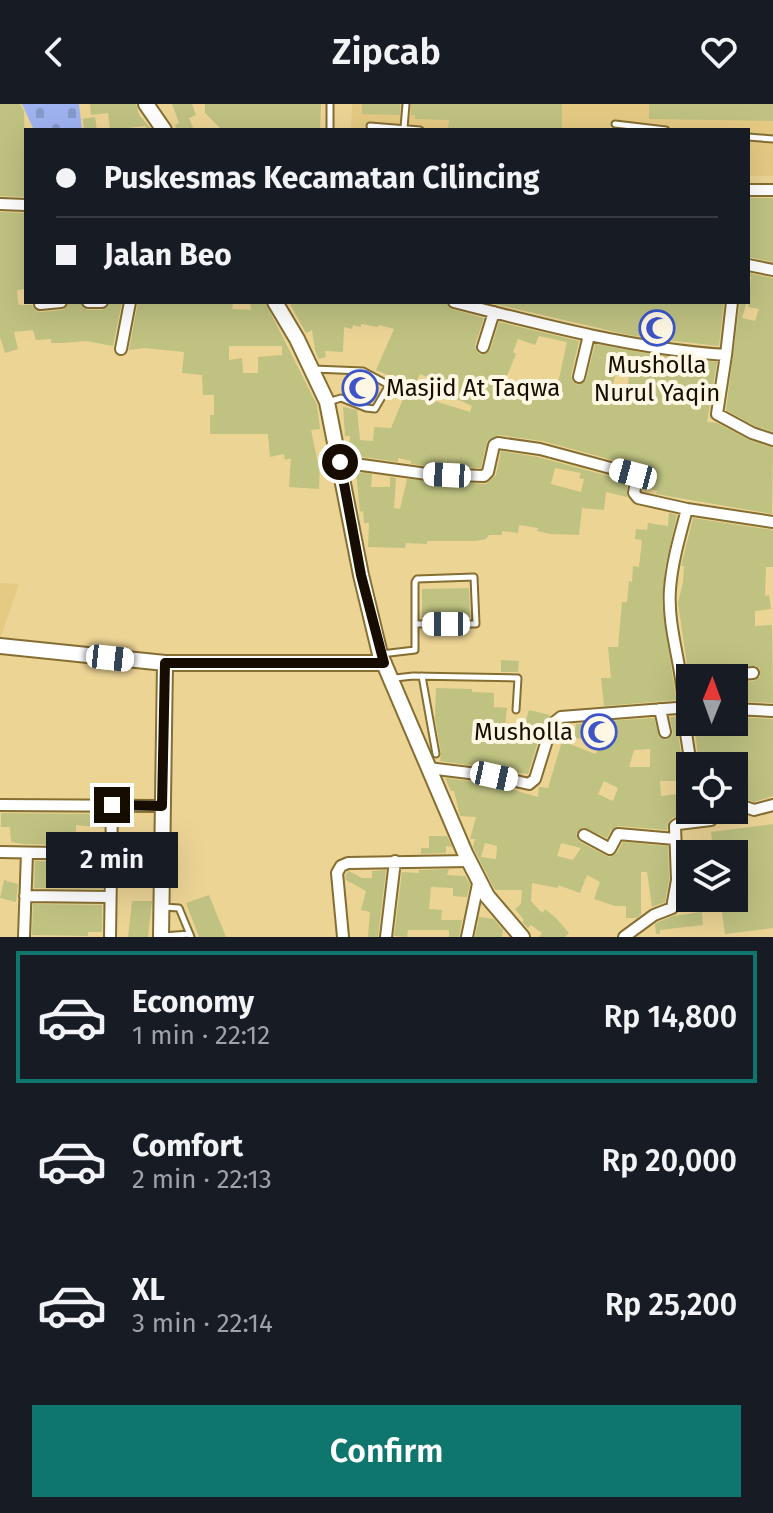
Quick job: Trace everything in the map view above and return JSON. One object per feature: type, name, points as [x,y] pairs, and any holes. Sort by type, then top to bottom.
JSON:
[{"type":"street","points":[[146,104],[163,128]]},
{"type":"street","points":[[750,190],[773,190]]},
{"type":"street","points":[[0,204],[24,205]]},
{"type":"street","points":[[750,265],[773,270]]},
{"type":"street","points":[[121,349],[130,304]]},
{"type":"street","points":[[276,304],[327,402],[361,575],[382,658],[428,768],[454,818],[469,861],[501,914],[522,937]]},
{"type":"street","points":[[462,304],[589,335],[726,358]]},
{"type":"street","points":[[732,304],[717,414],[752,433],[773,440]]},
{"type":"street","points":[[483,347],[494,312]]},
{"type":"street","points":[[579,377],[589,335]]},
{"type":"street","points":[[340,462],[427,474],[484,476],[488,472],[494,445],[498,443],[540,449],[633,474],[636,479],[634,493],[638,498],[773,522]]},
{"type":"street","points":[[682,664],[675,639],[670,588],[687,509]]},
{"type":"street","points":[[0,646],[165,663],[382,658]]},
{"type":"street","points":[[161,936],[165,663]]},
{"type":"street","points":[[748,673],[753,673]]},
{"type":"street","points":[[428,768],[494,776],[529,784],[535,779],[555,720],[676,708]]},
{"type":"street","points":[[660,709],[665,732]]},
{"type":"street","points":[[748,710],[773,711]]},
{"type":"street","points":[[0,805],[162,806]]},
{"type":"street","points":[[110,937],[112,805]]},
{"type":"street","points":[[748,808],[754,810],[773,805]]},
{"type":"street","points":[[624,937],[654,915],[672,908],[677,880],[676,825],[684,824]]},
{"type":"street","points":[[584,835],[610,849],[618,834],[675,839]]},
{"type":"street","points":[[0,852],[111,854]]},
{"type":"street","points":[[24,937],[27,853]]},
{"type":"street","points":[[343,937],[337,873],[341,866],[395,861],[469,861]]},
{"type":"street","points":[[386,937],[395,861]]},
{"type":"street","points":[[467,937],[479,879]]},
{"type":"street","points":[[25,896],[110,897]]},
{"type":"lane","points":[[330,104],[330,128]]},
{"type":"lane","points":[[370,126],[404,128],[406,104]]},
{"type":"lane","points":[[615,124],[649,128]]},
{"type":"lane","points":[[750,137],[773,139]]},
{"type":"lane","points":[[312,369],[363,371],[388,383],[389,387],[375,409],[341,398],[327,402]]},
{"type":"lane","points":[[382,658],[415,650],[417,579],[474,577],[476,624],[416,624]]},
{"type":"lane","points":[[422,676],[436,754]]},
{"type":"lane","points":[[391,679],[422,676],[518,678],[516,710]]},
{"type":"lane","points":[[161,936],[190,936],[179,908],[162,907]]},
{"type":"shaded area","points":[[352,104],[773,104],[773,176],[750,176],[750,128],[351,128]]},
{"type":"shaded area","points":[[0,583],[19,584],[0,639]]},
{"type":"green space","points":[[22,104],[79,104],[82,128],[33,128]]},
{"type":"building","points":[[0,104],[20,104],[24,111],[24,197],[0,196]]},
{"type":"building","points":[[90,104],[136,104],[139,115],[150,128],[110,128],[108,113],[91,115]]},
{"type":"building","points":[[172,104],[192,104],[196,115],[189,118],[193,128],[176,128],[175,125],[179,123]]},
{"type":"building","points":[[205,104],[321,104],[320,128],[220,128],[205,113]]},
{"type":"building","points":[[362,104],[400,104],[400,115],[362,114]]},
{"type":"building","points":[[411,104],[562,104],[562,128],[448,128],[449,120],[415,119],[415,115],[411,115]]},
{"type":"building","points":[[649,104],[773,104],[773,121],[649,119]]},
{"type":"building","points":[[95,117],[97,128],[84,128],[83,119]]},
{"type":"building","points":[[750,198],[773,198],[773,262],[750,257]]},
{"type":"building","points":[[0,212],[24,213],[24,289],[17,290],[20,305],[32,305],[41,312],[63,310],[68,304],[82,304],[87,310],[102,310],[109,304],[122,304],[113,346],[86,341],[51,343],[51,339],[36,340],[33,330],[14,332],[18,349],[5,353],[0,337]]},
{"type":"building","points":[[750,273],[773,278],[773,432],[726,410],[740,304],[746,304],[742,318],[755,321],[759,309],[748,307]]},
{"type":"building","points":[[138,304],[233,304],[232,309],[251,310],[250,304],[266,304],[317,405],[320,429],[311,430],[320,463],[319,489],[289,487],[291,458],[285,460],[284,454],[270,457],[268,434],[210,434],[214,395],[203,395],[202,375],[182,373],[184,352],[144,348],[129,350]],"holes":[[[229,346],[282,346],[282,355],[258,357],[258,373],[243,373],[242,358],[229,360]]]},
{"type":"building","points":[[290,304],[447,304],[451,309],[484,318],[475,345],[481,355],[490,350],[499,322],[579,341],[571,376],[578,385],[586,380],[595,344],[717,362],[707,422],[717,423],[749,440],[773,448],[772,514],[656,494],[657,491],[643,487],[640,471],[635,466],[542,441],[499,435],[487,441],[481,468],[428,466],[411,464],[411,461],[398,458],[398,462],[348,455],[350,436],[345,436],[343,407],[357,410],[360,440],[373,441],[374,427],[391,428],[406,392],[470,412],[472,406],[431,387],[434,380],[420,374],[414,386],[376,370],[394,329],[361,324],[361,327],[353,325],[352,329],[344,327],[343,352],[325,351],[326,357],[319,359],[312,330],[306,333]],"holes":[[[539,336],[567,342],[555,397],[514,384],[515,381],[506,378],[516,354],[513,352],[518,339],[535,345]],[[616,371],[630,374],[627,387],[613,385]]]},
{"type":"building","points":[[495,304],[724,304],[719,346],[665,340],[665,334],[647,334],[647,338]]},
{"type":"building","name":"Masjid At Taqwa","points":[[353,376],[374,383],[366,402],[345,392]]},
{"type":"building","points":[[501,451],[538,457],[627,481],[627,497],[606,492],[604,510],[582,508],[579,535],[550,534],[537,531],[538,528],[519,525],[518,533],[502,531],[502,535],[489,535],[486,539],[475,541],[406,543],[405,548],[368,547],[369,523],[364,523],[363,511],[360,512],[356,472],[372,474],[371,487],[390,487],[390,477],[396,478],[394,508],[400,509],[407,479],[486,484],[496,475]],"holes":[[[555,468],[581,473],[579,478],[584,479],[581,492],[551,484]]]},
{"type":"building","points":[[669,513],[677,515],[665,567],[662,604],[676,700],[604,706],[601,678],[611,678],[608,647],[618,647],[622,602],[627,602],[633,566],[639,567],[642,540],[635,539],[636,529],[647,530],[648,523],[668,526]]},
{"type":"building","points":[[693,518],[773,530],[773,567],[766,567],[765,596],[769,595],[771,609],[755,611],[755,626],[772,625],[773,703],[748,702],[748,682],[760,677],[760,669],[756,666],[687,664],[678,603],[683,582],[684,566],[681,566]]},
{"type":"building","points":[[469,588],[470,617],[422,617],[422,589]]},
{"type":"building","points":[[501,660],[519,661],[518,672],[501,672]]},
{"type":"building","points":[[436,688],[494,693],[494,707],[507,708],[504,737],[520,741],[529,710],[550,715],[544,722],[528,774],[440,761],[435,718]]},
{"type":"building","points":[[676,716],[676,736],[681,752],[676,752],[676,781],[660,781],[661,796],[676,794],[676,817],[668,822],[667,830],[618,826],[611,830],[607,838],[583,827],[576,834],[580,842],[609,857],[617,853],[623,842],[668,846],[669,879],[665,902],[652,907],[647,872],[641,872],[641,915],[636,918],[626,918],[626,906],[594,899],[600,882],[587,875],[580,893],[558,885],[558,888],[532,883],[531,901],[542,913],[545,909],[555,917],[569,933],[565,937],[539,937],[542,933],[531,925],[528,928],[515,909],[521,904],[522,890],[495,890],[473,847],[475,839],[470,839],[476,817],[460,816],[454,791],[451,791],[445,778],[493,784],[538,797],[539,787],[548,788],[562,741],[595,754],[607,741],[574,738],[576,724],[608,724],[607,721],[654,718],[659,737],[666,740],[673,734],[670,717]],"holes":[[[650,749],[650,767],[629,767],[634,750]],[[604,781],[618,788],[613,801],[598,794]],[[485,843],[497,846],[496,859],[481,857]],[[561,843],[581,848],[573,860],[557,856]]]},
{"type":"building","points":[[748,718],[773,719],[773,796],[754,802],[748,800],[748,752],[697,752],[696,736],[748,736]]},
{"type":"building","points":[[1,813],[104,814],[104,828],[76,825],[76,845],[23,844],[11,842],[10,827],[1,827]]},
{"type":"building","points":[[773,824],[773,928],[725,934],[722,912],[748,912],[748,840],[712,840],[711,832]]},
{"type":"building","points":[[429,836],[447,836],[452,847],[446,846],[446,853],[421,854],[421,848],[429,848]]},
{"type":"building","points":[[35,861],[103,862],[103,889],[34,888]]},
{"type":"building","points":[[449,869],[447,875],[465,876],[470,884],[467,897],[453,896],[453,888],[431,887],[429,909],[442,910],[441,920],[462,920],[459,937],[449,937],[449,930],[408,930],[407,937],[394,936],[402,872]]},
{"type":"building","points":[[386,870],[378,937],[368,937],[370,912],[361,910],[366,891],[346,880],[345,875],[349,871],[362,878],[372,878],[372,871]]},
{"type":"building","points":[[4,880],[18,884],[16,902],[0,898]]},
{"type":"building","points":[[209,895],[226,937],[199,937],[186,903]]},
{"type":"building","points":[[132,901],[152,901],[148,937],[128,937]]},
{"type":"building","points":[[33,904],[102,905],[102,932],[88,932],[88,936],[32,935]]},
{"type":"building","points":[[702,912],[703,925],[660,930],[660,934],[656,934],[655,924],[673,916]]},
{"type":"building","points":[[479,917],[494,919],[503,930],[502,937],[475,937]]},
{"type":"place","name":"Musholla Nurul Yaqin","points":[[657,328]]},
{"type":"place","name":"Masjid At Taqwa","points":[[360,388]]},
{"type":"place","name":"Musholla","points":[[599,732]]},
{"type":"route","points":[[112,805],[162,806],[165,663],[384,663],[361,575],[340,462]]}]
